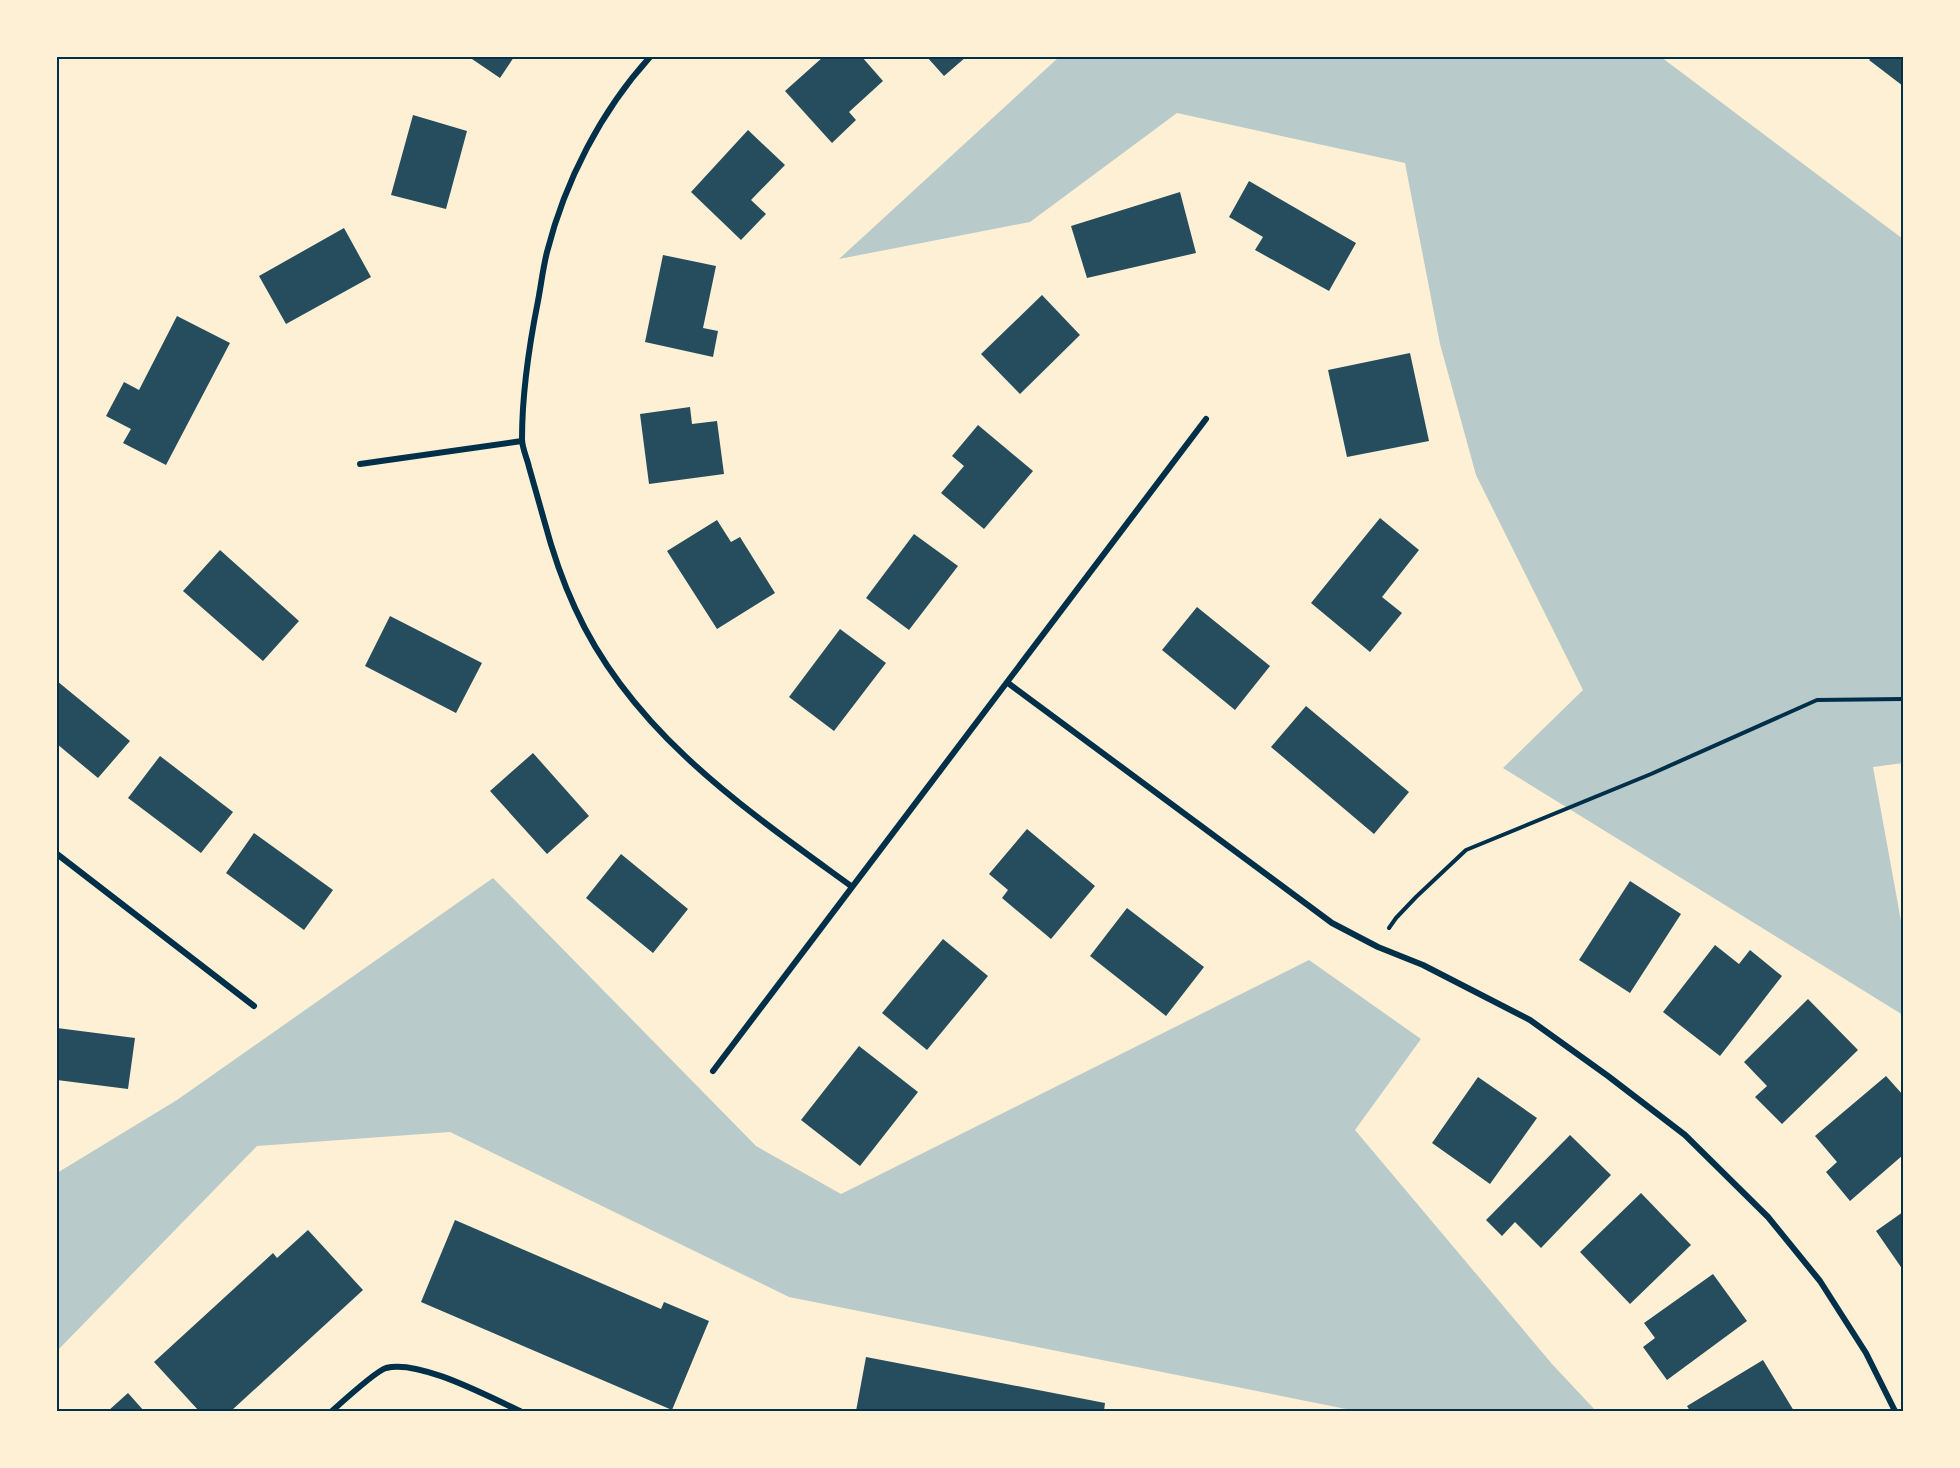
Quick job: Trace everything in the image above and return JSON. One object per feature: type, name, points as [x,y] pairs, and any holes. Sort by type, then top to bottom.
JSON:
[{"type":"street","points":[[650,57],[633,76],[607,113],[582,158],[562,204],[547,253],[528,351],[522,441],[553,553],[575,610],[608,666],[643,713],[682,755],[741,806],[851,886]]},
{"type":"street","points":[[713,1071],[1206,420]]},
{"type":"street","points":[[360,464],[522,441]]},
{"type":"street","points":[[1008,683],[1332,923],[1378,947],[1424,965],[1530,1020],[1685,1135],[1768,1217],[1820,1281],[1866,1353],[1894,1411]]},
{"type":"street","points":[[58,857],[254,1006]]},
{"type":"street","points":[[332,1411],[350,1394],[385,1368],[414,1368],[446,1379],[520,1411]]},
{"type":"path","points":[[1378,947],[1396,918],[1466,850],[1651,774],[1817,700],[1903,699]]},
{"type":"shaded area","points":[[1059,57],[1661,57],[1903,239],[1903,763],[1873,767],[1903,932],[1903,1015],[1503,768],[1583,690],[1476,475],[1440,344],[1405,163],[1177,113],[1030,222],[839,259]]},
{"type":"shaded area","points":[[493,878],[756,1146],[841,1194],[1309,960],[1421,1039],[1355,1130],[1552,1364],[1596,1411],[1356,1411],[789,1297],[450,1132],[257,1146],[57,1351],[57,1173],[177,1100]]},
{"type":"building","points":[[469,57],[514,57],[500,78]]},
{"type":"building","points":[[823,57],[862,57],[883,81],[849,112],[856,120],[832,143],[785,91]]},
{"type":"building","points":[[927,57],[966,57],[944,76]]},
{"type":"building","points":[[1872,57],[1903,57],[1903,86],[1869,60]]},
{"type":"building","points":[[413,115],[467,131],[446,209],[391,195]]},
{"type":"building","points":[[748,130],[785,165],[751,200],[766,214],[741,240],[691,192]]},
{"type":"building","points":[[1249,181],[1356,243],[1329,291],[1255,250],[1263,237],[1229,217]]},
{"type":"building","points":[[1180,192],[1196,253],[1087,278],[1071,226]]},
{"type":"building","points":[[344,228],[371,277],[286,324],[259,276]]},
{"type":"building","points":[[663,255],[716,266],[703,328],[718,331],[713,357],[645,342]]},
{"type":"building","points":[[1042,295],[1080,335],[1020,394],[981,354]]},
{"type":"building","points":[[177,316],[230,343],[166,465],[123,443],[131,429],[106,416],[124,382],[139,390]]},
{"type":"building","points":[[1410,353],[1429,441],[1347,457],[1328,370]]},
{"type":"building","points":[[690,407],[692,424],[717,421],[724,474],[649,484],[640,414]]},
{"type":"building","points":[[978,425],[1033,471],[984,529],[941,493],[964,466],[952,456]]},
{"type":"building","points":[[1380,518],[1419,550],[1382,597],[1402,613],[1370,652],[1311,603]]},
{"type":"building","points":[[717,520],[731,542],[740,537],[775,593],[717,629],[667,551]]},
{"type":"building","points":[[914,534],[958,566],[909,630],[866,598]]},
{"type":"building","points":[[220,550],[299,621],[263,661],[183,591]]},
{"type":"building","points":[[1197,607],[1270,666],[1235,710],[1162,650]]},
{"type":"building","points":[[390,616],[482,663],[456,713],[365,666]]},
{"type":"building","points":[[840,629],[886,663],[834,731],[789,697]]},
{"type":"building","points":[[57,681],[130,741],[98,778],[57,744]]},
{"type":"building","points":[[1306,706],[1409,792],[1374,834],[1271,747]]},
{"type":"building","points":[[533,753],[589,816],[547,854],[490,791]]},
{"type":"building","points":[[160,756],[233,812],[201,853],[128,798]]},
{"type":"building","points":[[1027,829],[1095,886],[1051,939],[1002,898],[1008,890],[989,874]]},
{"type":"building","points":[[254,833],[333,890],[304,930],[226,873]]},
{"type":"building","points":[[621,854],[688,909],[653,953],[586,898]]},
{"type":"building","points":[[1630,881],[1681,914],[1630,993],[1579,960]]},
{"type":"building","points":[[1127,908],[1204,967],[1166,1016],[1090,956]]},
{"type":"building","points":[[943,939],[988,976],[927,1050],[882,1013]]},
{"type":"building","points":[[1715,945],[1739,964],[1750,950],[1782,976],[1720,1056],[1663,1012]]},
{"type":"building","points":[[1808,999],[1858,1050],[1782,1124],[1755,1097],[1767,1086],[1744,1062]]},
{"type":"building","points":[[57,1028],[135,1038],[128,1089],[57,1080]]},
{"type":"building","points":[[859,1046],[918,1092],[860,1166],[801,1120]]},
{"type":"building","points":[[1886,1076],[1903,1095],[1903,1155],[1850,1201],[1826,1172],[1837,1162],[1815,1136]]},
{"type":"building","points":[[1478,1077],[1537,1118],[1490,1184],[1432,1143]]},
{"type":"building","points":[[1570,1135],[1611,1175],[1541,1248],[1515,1222],[1502,1236],[1486,1220]]},
{"type":"building","points":[[1641,1193],[1691,1245],[1630,1304],[1580,1252]]},
{"type":"building","points":[[1903,1212],[1903,1270],[1876,1231]]},
{"type":"building","points":[[455,1220],[661,1309],[664,1302],[709,1321],[672,1410],[421,1302]]},
{"type":"building","points":[[308,1230],[363,1290],[231,1411],[199,1411],[154,1362],[273,1253],[277,1258]]},
{"type":"building","points":[[1713,1274],[1747,1321],[1667,1380],[1643,1347],[1655,1338],[1644,1323]]},
{"type":"building","points":[[866,1357],[1105,1403],[1104,1411],[856,1411]]},
{"type":"building","points":[[1763,1360],[1794,1411],[1690,1411],[1687,1406]]},
{"type":"building","points":[[128,1393],[144,1411],[108,1411]]}]
